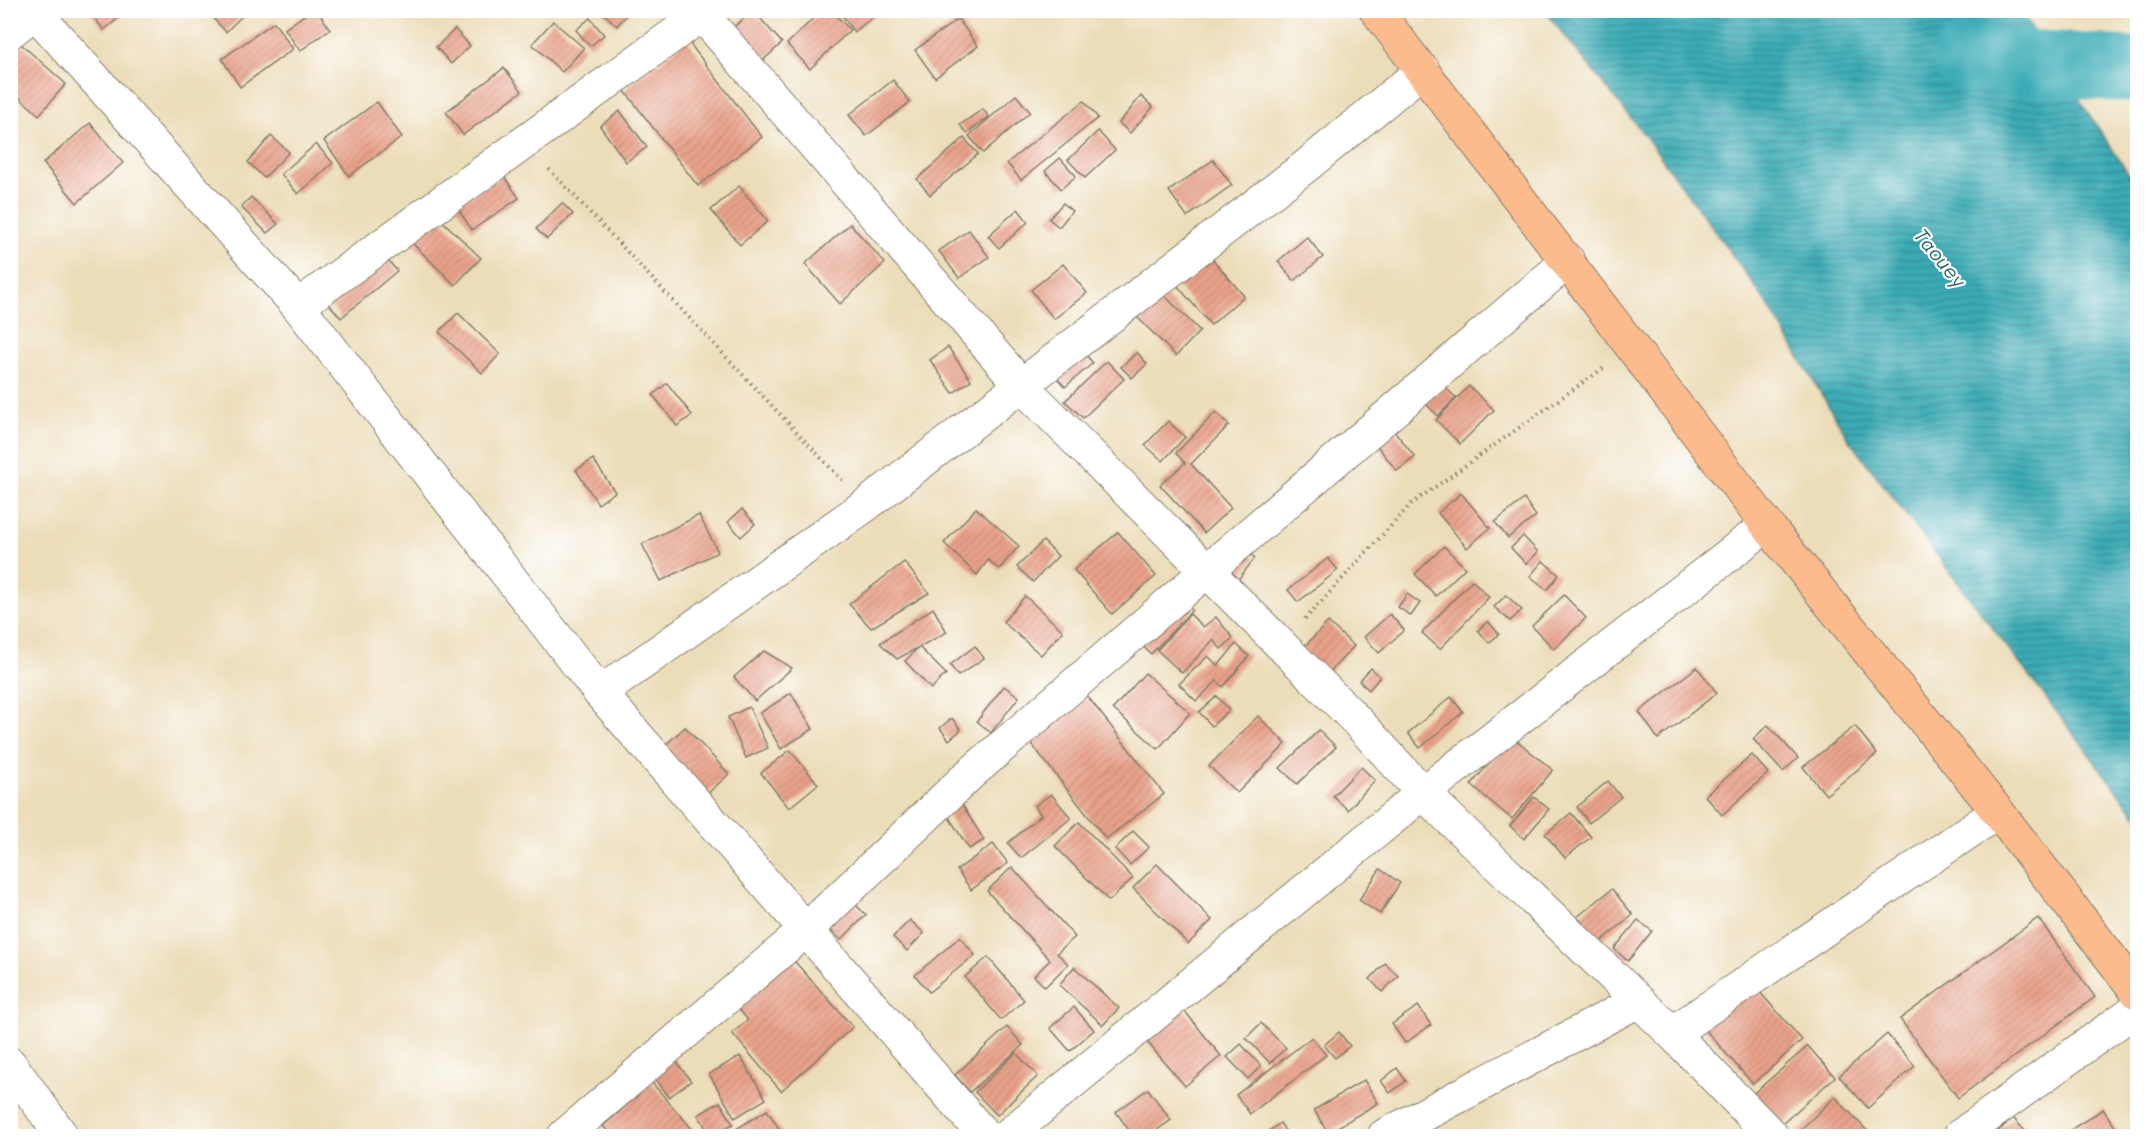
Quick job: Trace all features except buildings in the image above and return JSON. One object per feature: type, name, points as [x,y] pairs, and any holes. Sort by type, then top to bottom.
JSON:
[{"type":"main road","points":[[1376,10],[1767,525],[1998,812],[2138,993]]},
{"type":"street","points":[[298,306],[525,144],[703,12],[1022,386],[1281,645],[1423,793],[1672,1033],[1772,1137]]},
{"type":"street","points":[[29,17],[298,306],[600,693],[985,1137]]},
{"type":"street","points":[[600,693],[866,505],[1306,166],[1423,70]]},
{"type":"street","points":[[574,1134],[806,930],[970,774],[1568,261]]},
{"type":"street","points":[[1007,1137],[1423,793],[1767,525]]},
{"type":"street","points":[[1672,1033],[1998,812]]},
{"type":"street","points":[[1384,1137],[1638,1001]]},
{"type":"street","points":[[1960,1137],[2138,1008]]},
{"type":"street","points":[[10,1064],[62,1137]]},
{"type":"path","points":[[525,144],[866,505]]},
{"type":"path","points":[[1281,645],[1411,504],[1632,347]]},
{"type":"water","name":"Taouey","points":[[1545,11],[2020,11],[2137,186],[2137,817],[1849,440],[1765,300],[1646,137]]},
{"type":"waterway","points":[[1965,58],[2138,70]]}]
